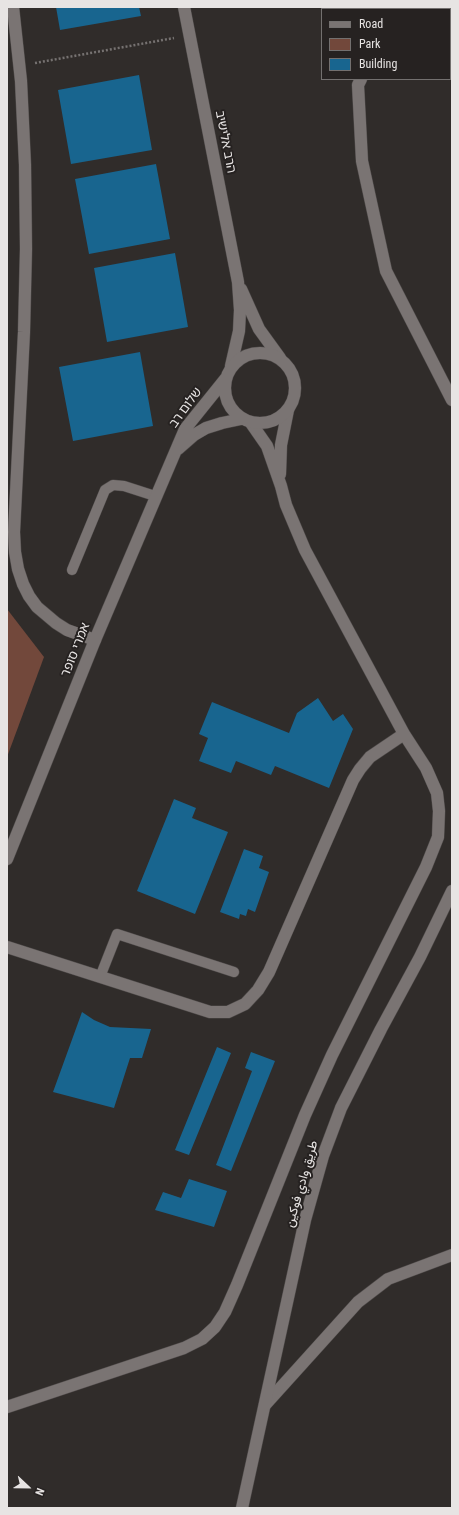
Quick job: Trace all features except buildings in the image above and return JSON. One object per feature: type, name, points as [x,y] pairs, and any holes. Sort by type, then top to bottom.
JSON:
[{"type":"street","points":[[13,7],[20,66],[25,165],[26,249],[24,332],[14,532],[15,552],[23,584],[37,607],[67,630],[95,640]]},
{"type":"street","name":"הרב אלישיב","points":[[184,7],[238,282]]},
{"type":"street","points":[[360,80],[358,85],[362,161],[386,271],[452,400]]},
{"type":"street","points":[[238,282],[259,329],[294,376],[295,388],[293,400],[288,410],[281,445],[281,486]]},
{"type":"street","points":[[7,1407],[184,1348],[202,1339],[216,1327],[238,1285],[305,1115],[332,1055],[426,867],[438,837],[439,812],[437,793],[426,768],[404,734],[305,550],[286,505],[267,446],[246,421],[234,413],[228,405],[225,397],[224,387],[226,378],[232,366],[239,331],[240,310],[238,282]]},
{"type":"street","points":[[232,366],[239,359],[249,354],[259,352],[280,358]]},
{"type":"street","name":"שלום רב","points":[[175,453],[185,429],[226,378]]},
{"type":"street","points":[[246,421],[261,424],[271,422],[288,410]]},
{"type":"street","name":"שלום רב","points":[[175,453],[181,445],[200,431],[222,423],[246,421]]},
{"type":"street","name":"אמרי סופר","points":[[7,859],[95,640],[155,496],[175,453]]},
{"type":"street","points":[[7,947],[210,1012],[228,1012],[245,1004],[258,990],[269,972],[350,788],[360,769],[370,757],[404,734]]},
{"type":"street","name":"طريق وادي فوکين","points":[[242,1508],[305,1220],[326,1149],[341,1108],[420,957],[452,891]]},
{"type":"street","points":[[265,1405],[358,1302],[388,1280],[452,1255]]},
{"type":"lane","points":[[72,570],[105,490],[113,485],[124,486],[155,496]]},
{"type":"lane","points":[[100,977],[117,934],[234,972]]},
{"type":"path","points":[[20,66],[190,35]]},
{"type":"green space","points":[[7,609],[44,657],[7,757]]}]
